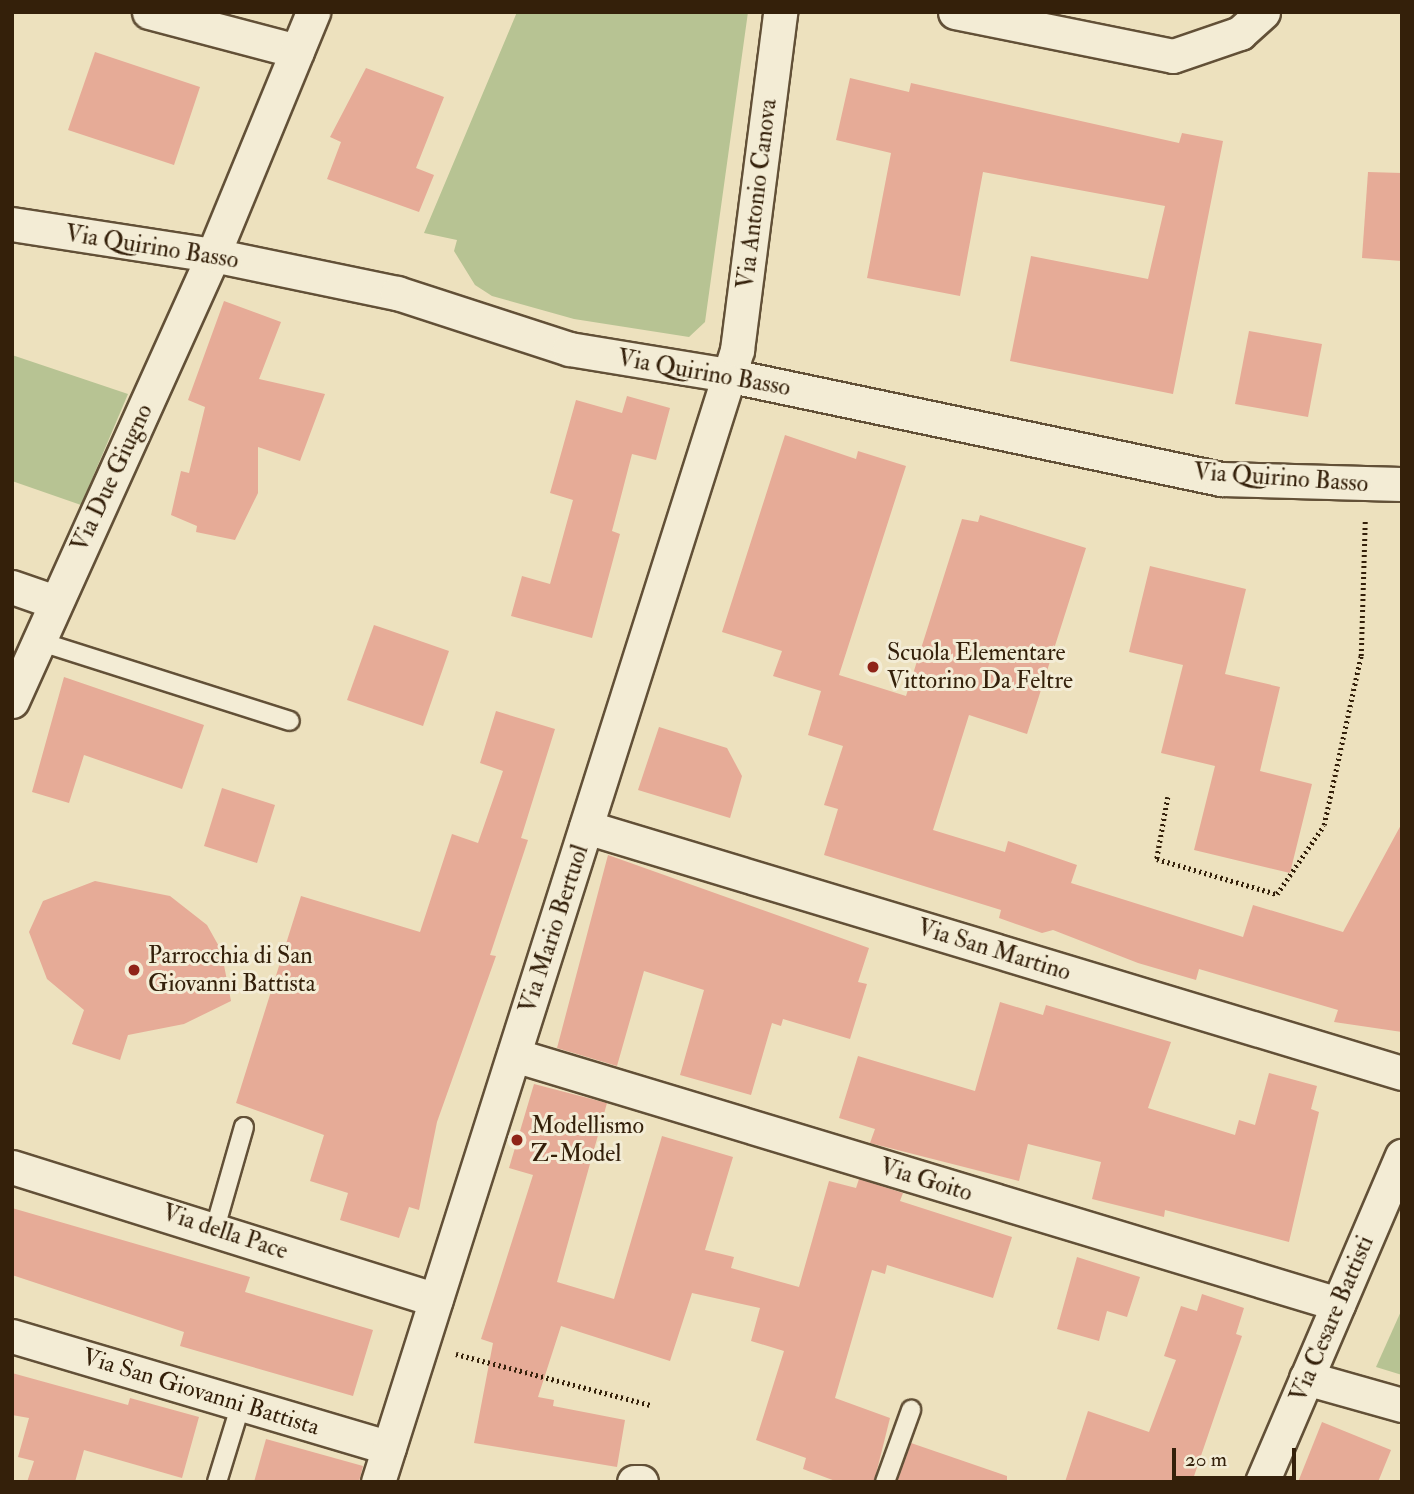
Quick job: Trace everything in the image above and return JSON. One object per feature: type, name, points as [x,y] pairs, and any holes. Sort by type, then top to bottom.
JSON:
[{"type":"street","points":[[149,12],[297,51]]},
{"type":"street","name":"Via Due Giugno","points":[[12,701],[213,255],[313,12]]},
{"type":"street","name":"Via Antonio Canova","points":[[727,375],[737,350],[780,12]]},
{"type":"street","points":[[955,12],[1056,22],[1173,56],[1240,33],[1263,12]]},
{"type":"street","name":"Via Quirino Basso","points":[[12,224],[213,255],[397,293],[569,349],[727,375],[1221,479],[1402,484]]},
{"type":"street","name":"Via Mario Bertuol","points":[[378,1482],[727,375]]},
{"type":"street","points":[[12,587],[55,602]]},
{"type":"street","name":"Via San Martino","points":[[586,827],[1402,1073]]},
{"type":"street","name":"Via Goito","points":[[514,1055],[1338,1304]]},
{"type":"street","name":"Via Cesare Battisti","points":[[1262,1482],[1402,1156]]},
{"type":"street","name":"Via della Pace","points":[[12,1167],[215,1228],[436,1300]]},
{"type":"street","name":"Via San Giovanni Battista","points":[[12,1336],[389,1448]]},
{"type":"street","points":[[1306,1378],[1402,1405]]},
{"type":"street","points":[[634,1482],[641,1482]]},
{"type":"lane","points":[[38,641],[290,721]]},
{"type":"lane","points":[[215,1228],[244,1127]]},
{"type":"lane","points":[[218,1482],[241,1404]]},
{"type":"lane","points":[[885,1482],[911,1410]]},
{"type":"path","points":[[1168,797],[1157,859],[1277,894],[1324,825],[1361,656],[1368,485]]},
{"type":"path","points":[[422,1345],[651,1405]]},
{"type":"green space","points":[[517,12],[748,12],[705,322],[689,337],[574,319],[492,296],[475,285],[454,251],[457,240],[424,233]]},
{"type":"green space","points":[[12,355],[128,394],[81,505],[12,481]]},
{"type":"green space","points":[[1402,1309],[1402,1375],[1376,1367]]},
{"type":"building","points":[[95,52],[200,87],[174,165],[68,130]]},
{"type":"building","points":[[366,68],[444,97],[416,168],[434,175],[419,212],[327,179],[341,142],[330,137]]},
{"type":"building","points":[[850,78],[909,92],[911,83],[1179,143],[1182,133],[1223,141],[1173,394],[1010,361],[1031,256],[1148,279],[1165,206],[983,172],[960,296],[867,278],[891,153],[836,140]]},
{"type":"building","points":[[1368,172],[1402,173],[1402,261],[1362,258]]},
{"type":"building","points":[[224,301],[281,322],[259,379],[325,394],[300,461],[258,447],[258,493],[235,540],[196,532],[197,526],[171,515],[181,471],[189,473],[205,407],[188,400]]},
{"type":"building","points":[[1249,331],[1322,344],[1308,417],[1235,404]]},
{"type":"building","points":[[627,396],[670,408],[656,460],[632,454],[612,531],[620,534],[592,638],[511,616],[522,576],[550,584],[573,500],[550,493],[576,400],[622,413]]},
{"type":"building","points":[[785,435],[856,459],[858,451],[906,466],[839,675],[906,696],[962,519],[978,522],[980,515],[1086,548],[1027,734],[969,715],[933,830],[1005,852],[1008,841],[1077,865],[1071,883],[1243,937],[1253,905],[1343,932],[1402,823],[1402,1032],[1334,1022],[1338,1010],[1199,969],[1196,980],[1138,963],[1053,930],[1042,933],[999,918],[1001,910],[824,855],[838,809],[824,805],[843,746],[808,735],[821,691],[773,676],[782,651],[722,632]]},
{"type":"building","points":[[1150,566],[1246,589],[1225,674],[1280,687],[1260,771],[1312,784],[1290,873],[1194,850],[1215,766],[1161,753],[1183,665],[1129,652]]},
{"type":"building","points":[[374,625],[449,651],[423,726],[347,700]]},
{"type":"building","points":[[64,677],[204,725],[182,789],[84,755],[69,803],[32,792]]},
{"type":"building","points":[[496,711],[555,729],[521,838],[528,840],[490,955],[496,956],[437,1122],[419,1210],[409,1207],[399,1238],[340,1220],[348,1193],[310,1181],[324,1135],[236,1103],[301,896],[420,932],[452,834],[478,843],[503,771],[480,763]]},
{"type":"building","points":[[659,727],[727,748],[742,776],[730,818],[638,790]]},
{"type":"building","points":[[222,788],[275,805],[257,863],[204,846]]},
{"type":"building","points":[[608,855],[869,948],[858,982],[867,984],[850,1039],[783,1019],[781,1026],[772,1023],[751,1095],[680,1075],[704,990],[644,971],[617,1066],[557,1048]]},
{"type":"building","name":"Parrocchia di San Giovanni Battista","points":[[95,881],[170,896],[207,925],[221,950],[231,1001],[184,1024],[128,1035],[120,1060],[72,1044],[84,1010],[47,979],[29,932],[43,901]]},
{"type":"building","points":[[1000,1002],[1043,1015],[1046,1005],[1171,1042],[1148,1108],[1235,1135],[1239,1120],[1255,1125],[1269,1073],[1317,1086],[1311,1109],[1319,1112],[1289,1242],[1165,1210],[1164,1217],[1092,1199],[1101,1162],[1028,1144],[1019,1181],[870,1143],[875,1129],[839,1118],[858,1056],[975,1091]]},
{"type":"building","points":[[534,1084],[607,1103],[557,1282],[614,1299],[662,1136],[733,1157],[705,1250],[734,1257],[731,1268],[799,1287],[829,1181],[856,1188],[859,1179],[903,1193],[900,1201],[1012,1237],[993,1298],[887,1265],[885,1274],[872,1270],[835,1398],[890,1418],[874,1482],[838,1482],[803,1469],[806,1458],[756,1440],[784,1351],[751,1341],[760,1308],[692,1293],[670,1361],[561,1326],[538,1397],[554,1400],[553,1406],[625,1420],[617,1467],[474,1443],[493,1343],[481,1339],[533,1175],[509,1168]]},
{"type":"building","points":[[12,1208],[250,1277],[245,1292],[373,1330],[353,1396],[180,1346],[184,1332],[12,1275]]},
{"type":"building","points":[[1077,1257],[1140,1277],[1127,1317],[1107,1311],[1099,1341],[1057,1329]]},
{"type":"building","points":[[1202,1294],[1244,1308],[1236,1334],[1242,1336],[1192,1482],[1065,1482],[1088,1411],[1149,1432],[1176,1360],[1164,1356],[1181,1306],[1197,1311]]},
{"type":"building","points":[[12,1373],[128,1405],[130,1398],[199,1417],[182,1478],[84,1450],[75,1482],[27,1482],[34,1461],[18,1457],[29,1418],[12,1415]]},
{"type":"building","points":[[1322,1422],[1391,1450],[1378,1482],[1298,1482]]},
{"type":"building","points":[[266,1439],[363,1466],[359,1482],[254,1482]]},
{"type":"building","points":[[911,1443],[1007,1476],[1007,1482],[897,1482]]},
{"type":"place","name":"Scuola Elementare Vittorino Da Feltre","points":[[873,667]]},
{"type":"place","name":"Parrocchia di San Giovanni Battista","points":[[134,970]]},
{"type":"place","name":"Modellismo Z-Model","points":[[517,1140]]}]
